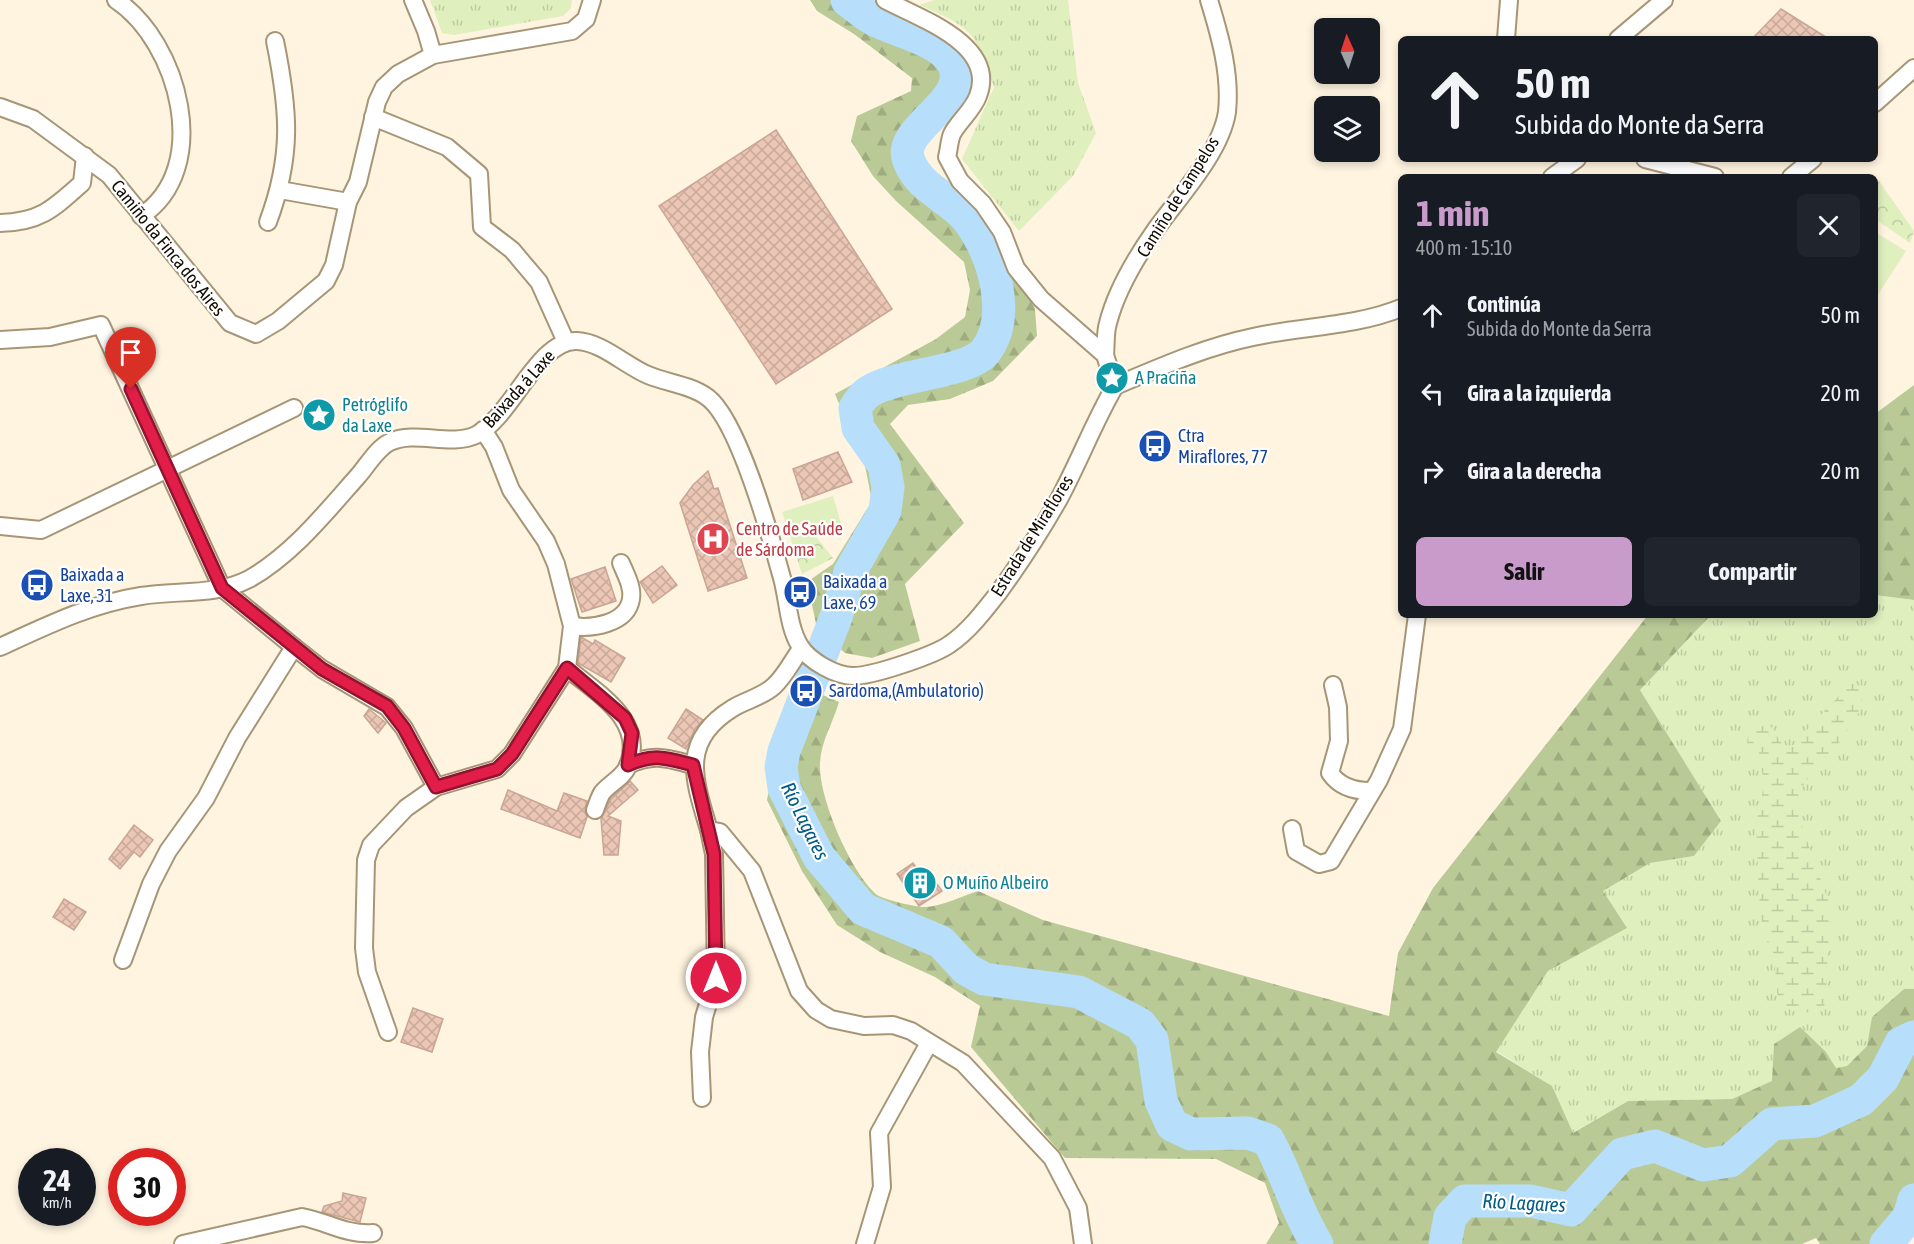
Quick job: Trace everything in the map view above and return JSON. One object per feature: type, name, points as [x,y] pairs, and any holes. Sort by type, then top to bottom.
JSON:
[{"type":"street","points":[[116,0],[148,31],[173,80],[180,107],[181,158],[168,192],[141,216]]},
{"type":"street","points":[[413,0],[433,55]]},
{"type":"street","name":"Camiño da Finca dos Aires","points":[[0,107],[33,119],[109,175],[230,323],[256,334],[278,321],[326,281],[334,265],[348,202],[358,182],[376,102],[384,87],[398,74],[433,55],[572,31],[586,19],[592,0]]},
{"type":"street","points":[[885,0],[952,34],[973,53],[980,74],[979,95],[952,135],[947,157],[960,181],[983,204],[1002,232],[1016,268],[1041,299],[1105,355],[1115,386],[1218,346],[1255,337],[1322,327],[1398,309]]},
{"type":"street","name":"Camiño de Campelos","points":[[1105,355],[1108,323],[1122,288],[1155,230],[1215,145],[1226,115],[1226,74],[1221,39],[1209,0]]},
{"type":"street","points":[[1506,36],[1509,0]]},
{"type":"street","points":[[1622,36],[1664,0]]},
{"type":"street","points":[[268,222],[280,190],[285,167],[287,127],[283,82],[275,41]]},
{"type":"street","points":[[1878,101],[1914,68]]},
{"type":"street","points":[[373,117],[447,147],[479,174],[482,228],[512,250],[539,282],[566,342]]},
{"type":"street","points":[[0,223],[24,222],[50,212],[82,183],[85,156]]},
{"type":"street","points":[[1556,174],[1573,162]]},
{"type":"street","points":[[1657,162],[1703,174]]},
{"type":"street","points":[[1795,174],[1810,162]]},
{"type":"street","points":[[280,190],[348,202]]},
{"type":"street","points":[[0,340],[50,337],[101,325],[222,588],[322,669],[387,706],[404,728],[436,787]]},
{"type":"street","name":"Baixada á Laxe","points":[[0,647],[65,617],[114,601],[222,588],[247,580],[275,561],[316,523],[383,446],[392,441],[459,439],[474,436],[483,430],[545,357],[566,342],[586,342],[648,376],[698,392],[709,398],[721,411],[740,449],[782,578],[795,637],[804,652]]},
{"type":"street","name":"Estrada de Miraflores","points":[[804,652],[839,672],[851,676],[935,652],[955,640],[999,591],[1059,500],[1115,386]]},
{"type":"street","points":[[0,526],[41,530],[294,408]]},
{"type":"street","points":[[388,1032],[367,972],[364,948],[366,860],[371,845],[406,808],[436,787],[497,769],[512,754],[567,668],[572,627],[556,564],[546,541],[511,490],[494,447],[483,430]]},
{"type":"street","points":[[572,627],[589,629],[607,624],[628,609],[630,584],[621,563]]},
{"type":"street","points":[[1292,829],[1296,851],[1319,864],[1331,861],[1370,791],[1379,780],[1402,729],[1417,618]]},
{"type":"street","points":[[123,960],[151,884],[168,851],[206,798],[237,738],[294,647]]},
{"type":"street","points":[[702,1098],[700,1053],[704,1017],[716,978],[714,854],[695,784],[693,765],[703,737],[714,721],[775,685],[804,652]]},
{"type":"street","points":[[567,668],[625,718],[632,733],[628,765],[623,774],[602,794],[595,810]]},
{"type":"street","points":[[1334,685],[1338,707],[1339,741],[1329,773],[1335,781],[1357,791],[1370,791]]},
{"type":"street","points":[[628,765],[645,757],[657,756],[693,765]]},
{"type":"street","points":[[709,830],[720,832],[752,871],[799,991],[816,1010],[831,1019],[864,1026],[893,1025],[911,1031],[963,1063],[1052,1158],[1078,1208],[1083,1244]]},
{"type":"street","points":[[866,1244],[882,1187],[879,1133],[929,1042]]},
{"type":"street","points":[[183,1244],[302,1217],[318,1220],[345,1232],[373,1233]]},
{"type":"green space","points":[[430,0],[572,0],[571,8],[563,16],[454,35],[442,33]]},
{"type":"green space","points":[[810,0],[865,0],[916,25],[959,59],[964,79],[946,115],[917,142],[920,167],[995,232],[1035,309],[1037,336],[993,381],[950,399],[908,405],[890,424],[964,523],[905,584],[920,641],[872,658],[845,653],[817,628],[807,582],[833,564],[872,501],[865,466],[835,394],[936,339],[965,317],[970,290],[964,262],[896,201],[873,176],[851,141],[857,116],[911,91],[912,78],[854,34],[817,11]]},
{"type":"green space","points":[[935,0],[1068,0],[1078,83],[1096,133],[1073,176],[1019,231],[962,159],[994,87],[982,54],[970,34],[951,20],[919,5]]},
{"type":"green space","points":[[1879,181],[1914,231],[1910,243],[1878,221]]},
{"type":"green space","points":[[1878,234],[1906,251],[1878,294]]},
{"type":"green space","points":[[1914,385],[1914,600],[1878,595],[1878,412]]},
{"type":"green space","points":[[833,496],[843,530],[791,540],[782,512]]},
{"type":"green space","points":[[813,533],[833,558],[802,574],[791,540]]},
{"type":"green space","points":[[1878,595],[1914,600],[1914,989],[1904,989],[1872,1017],[1867,1046],[1847,1066],[1836,1068],[1826,1052],[1774,1044],[1773,1081],[1732,1099],[1628,1101],[1572,1133],[1552,1086],[1496,1051],[1548,971],[1626,928],[1603,891],[1650,863],[1694,856],[1721,821],[1640,690],[1708,618],[1878,618]]},
{"type":"green space","points":[[1646,618],[1708,618],[1640,690],[1721,821],[1694,856],[1650,863],[1603,891],[1627,928],[1548,971],[1496,1052],[1552,1086],[1573,1133],[1628,1101],[1732,1099],[1772,1081],[1774,1044],[1800,1027],[1826,1052],[1836,1068],[1847,1066],[1867,1046],[1872,1017],[1904,989],[1914,989],[1914,1191],[1910,1196],[1911,1227],[1902,1244],[1820,1244],[1816,1238],[1802,1244],[1266,1244],[1279,1223],[1265,1183],[1216,1159],[1065,1158],[971,1047],[980,1006],[935,977],[880,952],[837,925],[802,871],[767,800],[779,737],[800,685],[839,702],[823,747],[820,763],[824,795],[847,853],[877,895],[901,903],[926,907],[946,903],[978,891],[1043,920],[1389,1016],[1398,953],[1433,888]]},
{"type":"green space","points":[[1853,681],[1864,691],[1860,710],[1839,743],[1805,782],[1799,795],[1801,823],[1831,909],[1824,1011],[1801,1013],[1778,1002],[1774,954],[1763,934],[1756,825],[1764,785],[1759,752],[1747,744],[1749,728],[1765,717],[1782,744],[1791,747]]},
{"type":"building","points":[[1781,9],[1824,36],[1755,36]]},
{"type":"building","points":[[776,130],[892,309],[776,384],[659,206]]},
{"type":"building","points":[[838,452],[852,482],[803,500],[793,469]]},
{"type":"building","name":"Centro de Saúde de Sárdoma","points":[[708,471],[714,489],[718,488],[747,578],[708,591],[680,503],[693,485]]},
{"type":"building","points":[[662,566],[677,585],[653,603],[640,582]]},
{"type":"building","points":[[605,567],[616,601],[582,612],[571,579]]},
{"type":"building","points":[[581,637],[593,644],[595,640],[625,658],[611,682],[578,663]]},
{"type":"building","points":[[369,709],[386,723],[378,733],[364,716]]},
{"type":"building","points":[[686,709],[703,720],[695,729],[686,749],[668,738]]},
{"type":"building","points":[[630,781],[638,790],[608,816],[621,821],[618,855],[604,855],[601,819],[611,799]]},
{"type":"building","points":[[508,790],[557,811],[564,793],[587,801],[585,811],[587,817],[580,838],[501,809]]},
{"type":"building","points":[[134,825],[153,840],[140,857],[134,852],[120,869],[109,859]]},
{"type":"building","name":"O Muíño Albeiro","points":[[913,863],[921,874],[927,870],[942,891],[919,906],[897,874]]},
{"type":"building","points":[[64,899],[86,912],[74,930],[53,917]]},
{"type":"building","points":[[413,1008],[443,1019],[432,1052],[401,1042]]},
{"type":"building","points":[[343,1193],[366,1198],[360,1222],[322,1212],[324,1206],[342,1201]]},
{"type":"waterway","name":"Río Lagares","points":[[847,0],[873,19],[918,37],[940,49],[954,65],[956,79],[952,91],[913,137],[908,149],[909,161],[921,180],[962,213],[978,234],[992,267],[999,303],[998,321],[985,352],[976,359],[963,365],[882,385],[866,394],[855,408],[858,428],[884,465],[888,487],[885,511],[850,572],[836,617],[784,751],[781,767],[784,788],[819,857],[863,909],[941,942],[966,969],[984,979],[1079,992],[1140,1024],[1152,1040],[1161,1101],[1172,1125],[1191,1134],[1248,1133],[1268,1140],[1303,1219],[1317,1244]]},
{"type":"waterway","name":"Río Lagares","points":[[1445,1244],[1450,1217],[1465,1201],[1531,1201],[1571,1210],[1622,1154],[1655,1146],[1703,1165],[1730,1161],[1772,1124],[1815,1121],[1861,1100],[1883,1078],[1901,1043],[1914,1037]]},
{"type":"waterway","name":"Río Lagares","points":[[1886,1244],[1909,1217],[1914,1200]]},
{"type":"waterway","name":"Río Lagares","points":[[1446,1241],[1449,1244]]},
{"type":"place","name":"A Praciña","points":[[1112,378]]},
{"type":"place","name":"Petróglifo da Laxe","points":[[319,415]]},
{"type":"place","name":"Ctra Miraflores, 77","points":[[1155,446]]},
{"type":"place","name":"Centro de Saúde de Sárdoma","points":[[713,539]]},
{"type":"place","name":"Baixada a Laxe, 31","points":[[37,585]]},
{"type":"place","name":"Baixada a Laxe, 69","points":[[800,592]]},
{"type":"place","name":"Sardoma,(Ambulatorio)","points":[[806,691]]},
{"type":"place","name":"O Muíño Albeiro","points":[[920,883]]},
{"type":"route","points":[[131,389],[222,588],[273,632],[322,669],[387,706],[404,728],[436,787],[463,781],[497,769],[512,754],[567,668],[625,718],[632,733],[628,765],[645,757],[657,756],[693,765],[695,784],[714,854],[716,978]]}]
